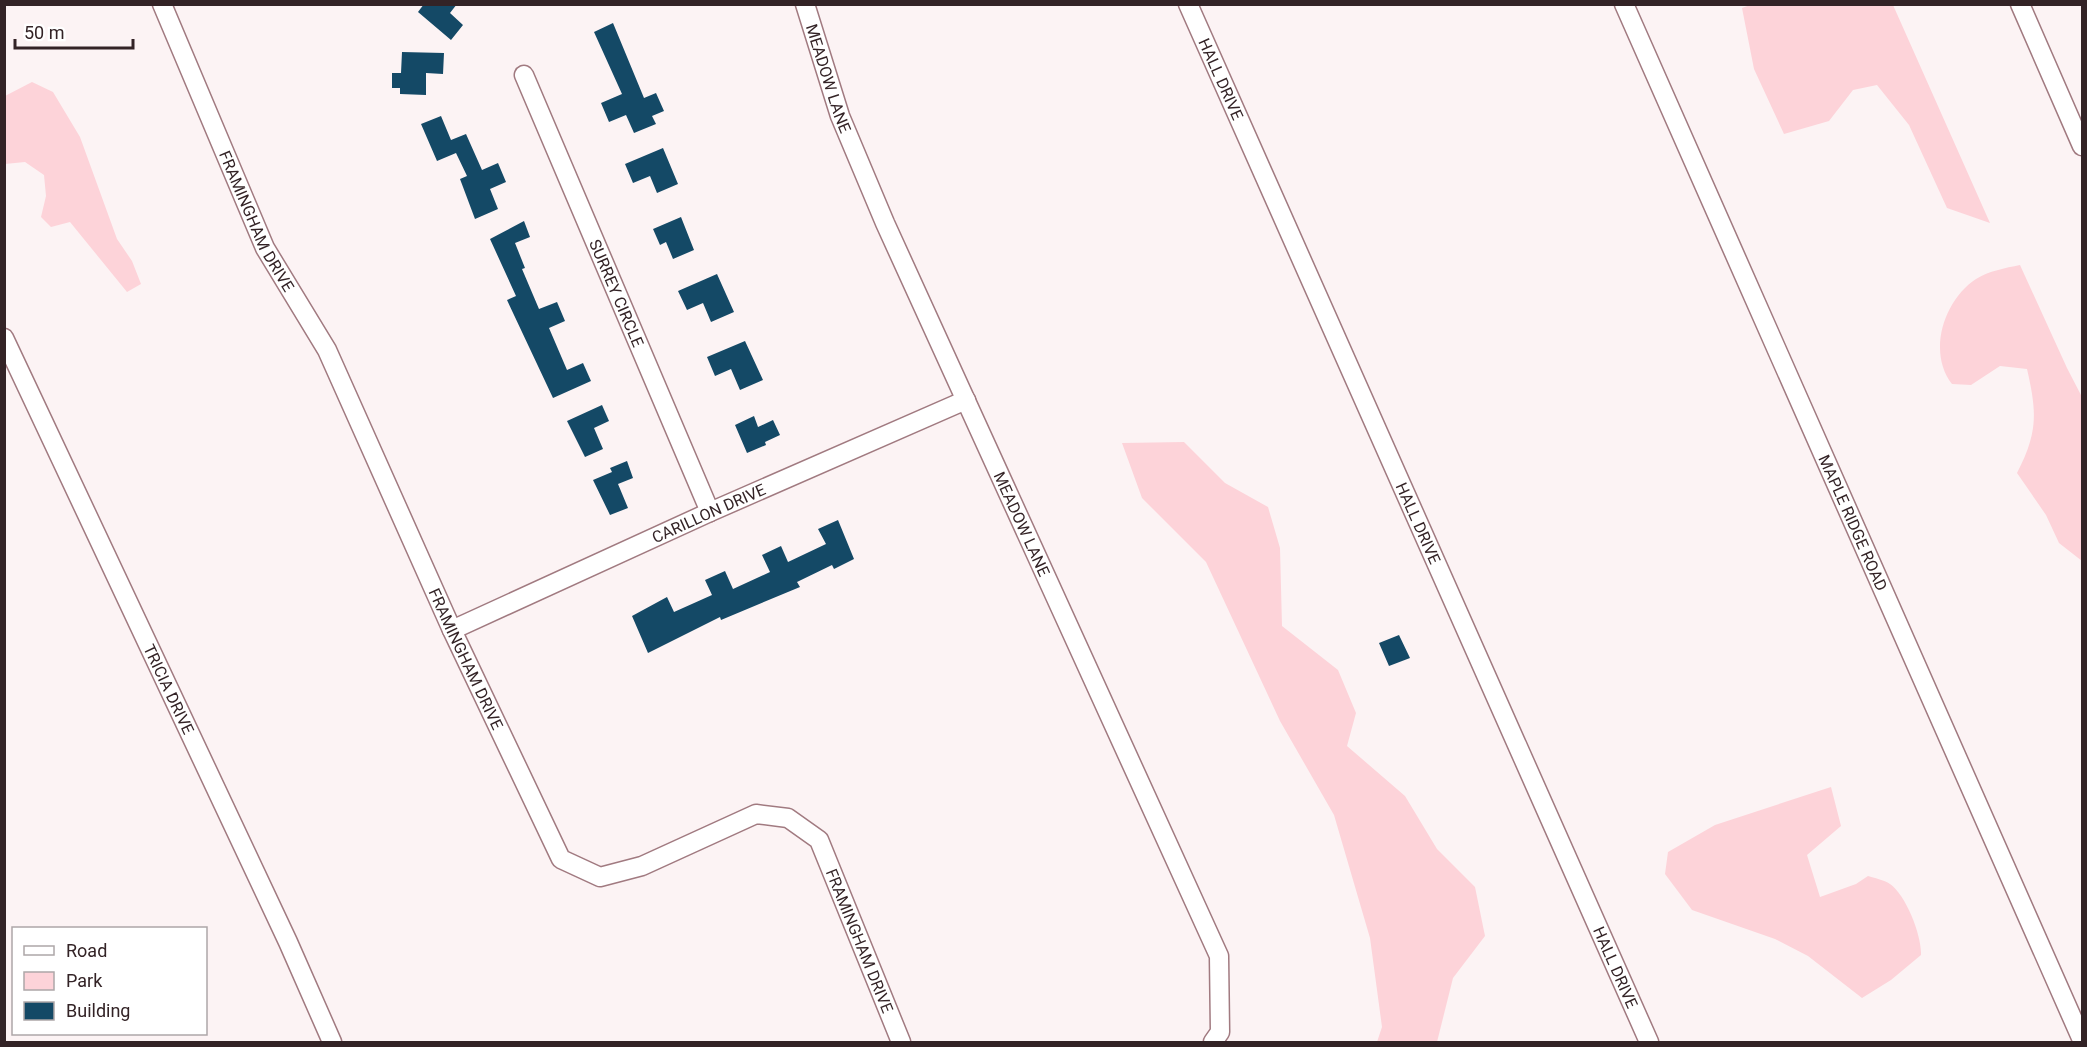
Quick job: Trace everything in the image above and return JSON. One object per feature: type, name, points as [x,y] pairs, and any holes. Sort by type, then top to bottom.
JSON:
[{"type":"street","name":"FRAMINGHAM DRIVE","points":[[162,4],[265,248],[327,350],[452,630],[561,859],[600,877],[642,866],[756,814],[788,818],[819,840],[901,1042]]},
{"type":"street","name":"MEADOW LANE","points":[[805,4],[840,116],[885,223],[1219,957],[1220,1032],[1213,1042]]},
{"type":"street","name":"HALL DRIVE","points":[[1188,4],[1649,1042]]},
{"type":"street","name":"MAPLE RIDGE ROAD","points":[[1624,4],[2082,1040]]},
{"type":"street","points":[[2020,4],[2082,146]]},
{"type":"street","name":"SURREY CIRCLE","points":[[524,75],[710,512]]},
{"type":"street","name":"TRICIA DRIVE","points":[[4,338],[288,942],[332,1042]]},
{"type":"street","name":"CARILLON DRIVE","points":[[452,630],[710,512],[966,400]]},
{"type":"green space","points":[[1750,5],[1893,5],[1990,223],[1947,208],[1909,125],[1877,85],[1853,90],[1829,121],[1784,134],[1754,69],[1742,8]]},
{"type":"green space","points":[[32,82],[53,92],[80,137],[117,239],[132,261],[141,284],[127,292],[70,222],[51,227],[41,217],[46,196],[44,175],[25,162],[5,164],[5,96]]},
{"type":"green space","points":[[2020,265],[2082,397],[2082,561],[2059,543],[2046,515],[2017,473],[2029,446],[2034,422],[2033,398],[2027,369],[2000,366],[1971,385],[1952,384],[1941,357],[1940,342],[1943,327],[1955,300],[1965,288],[1986,274]]},
{"type":"green space","points":[[1184,442],[1225,483],[1268,507],[1280,548],[1282,626],[1338,670],[1356,713],[1347,746],[1405,796],[1437,849],[1475,887],[1485,936],[1453,978],[1437,1042],[1377,1042],[1382,1027],[1370,938],[1334,815],[1280,721],[1206,562],[1142,498],[1122,443]]},
{"type":"green space","points":[[1831,787],[1841,826],[1807,855],[1820,897],[1856,884],[1868,876],[1888,883],[1896,889],[1907,906],[1921,947],[1921,955],[1891,980],[1862,998],[1808,956],[1775,939],[1692,910],[1665,874],[1668,852],[1715,825]]},
{"type":"building","points":[[424,4],[457,4],[450,13],[463,25],[451,40],[418,12]]},
{"type":"building","points":[[613,23],[644,98],[656,93],[664,111],[652,116],[656,124],[634,133],[626,115],[609,122],[601,103],[622,94],[594,32]]},
{"type":"building","points":[[402,52],[444,53],[443,74],[426,73],[426,95],[400,94],[400,88],[392,88],[392,73],[401,73]]},
{"type":"building","points":[[441,116],[451,140],[466,134],[482,170],[498,163],[506,182],[490,189],[498,209],[475,219],[460,179],[467,176],[456,153],[437,161],[421,124]]},
{"type":"building","points":[[663,148],[678,184],[657,193],[650,176],[633,183],[625,164]]},
{"type":"building","points":[[681,217],[694,250],[673,259],[666,242],[660,245],[653,229]]},
{"type":"building","points":[[524,221],[530,237],[515,243],[525,268],[522,269],[539,309],[557,302],[565,321],[549,328],[567,370],[583,363],[591,381],[553,398],[507,300],[516,296],[490,239]]},
{"type":"building","points":[[717,274],[734,312],[711,322],[703,303],[687,310],[678,291]]},
{"type":"building","points":[[745,341],[763,380],[740,390],[731,369],[715,376],[707,357]]},
{"type":"building","points":[[602,405],[609,421],[594,428],[603,449],[585,457],[567,421]]},
{"type":"building","points":[[754,416],[758,427],[773,420],[780,435],[765,442],[766,445],[747,453],[735,425]]},
{"type":"building","points":[[627,461],[633,478],[618,484],[628,508],[610,515],[593,480],[612,472],[610,468]]},
{"type":"building","points":[[838,520],[854,559],[834,569],[832,565],[797,582],[800,587],[721,620],[720,617],[648,653],[632,616],[667,597],[674,612],[712,595],[705,580],[725,571],[733,589],[770,572],[762,555],[781,546],[788,562],[826,544],[818,529]]},
{"type":"building","points":[[1399,635],[1410,658],[1389,666],[1379,643]]}]
